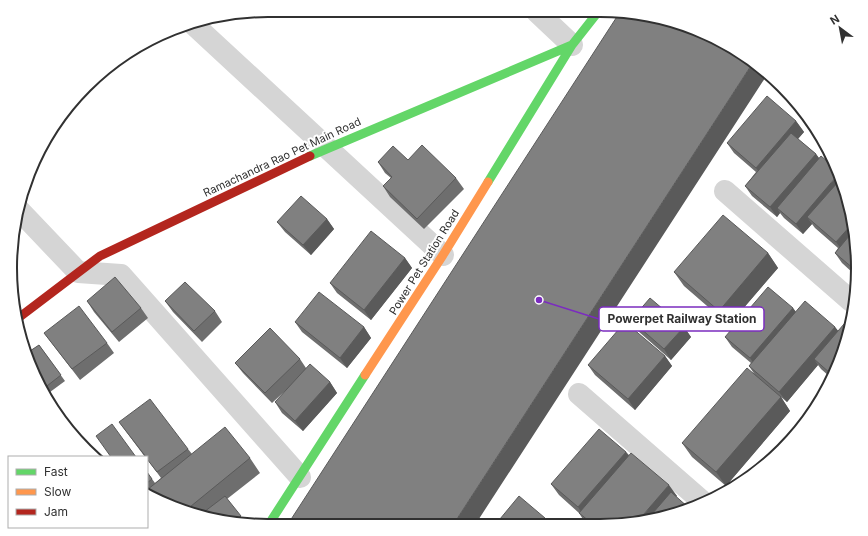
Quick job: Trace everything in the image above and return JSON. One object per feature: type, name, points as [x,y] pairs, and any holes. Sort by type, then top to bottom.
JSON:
[{"type":"street","points":[[542,17],[572,45]]},
{"type":"street","name":"Power Pet Station Road","points":[[272,519],[443,255],[572,45],[594,17]]},
{"type":"street","points":[[197,28],[443,255]]},
{"type":"street","name":"Ramachandra Rao Pet Main Road","points":[[22,315],[100,256],[326,148],[572,45]]},
{"type":"street","points":[[725,190],[849,299]]},
{"type":"street","points":[[23,214],[78,272],[121,275],[300,477]]},
{"type":"street","points":[[579,394],[699,499]]},
{"type":"building","points":[[616,18],[633,19],[681,30],[726,51],[750,67],[457,519],[291,519]]},
{"type":"building","points":[[767,96],[796,121],[756,168],[727,143]]},
{"type":"building","points":[[791,133],[816,154],[770,207],[745,186]]},
{"type":"building","points":[[422,145],[456,178],[417,219],[383,186],[392,177],[378,162],[393,146],[408,160]]},
{"type":"building","points":[[821,156],[827,161],[835,179],[796,224],[777,208]]},
{"type":"building","points":[[837,184],[848,229],[836,242],[807,217]]},
{"type":"building","points":[[301,196],[327,219],[303,245],[277,222]]},
{"type":"building","points":[[723,215],[768,253],[719,311],[674,272]]},
{"type":"building","points":[[371,231],[405,258],[364,310],[330,283]]},
{"type":"building","points":[[849,236],[851,266],[835,253]]},
{"type":"building","points":[[115,277],[141,308],[112,332],[87,301]]},
{"type":"building","points":[[185,282],[215,311],[194,331],[165,301]]},
{"type":"building","points":[[768,287],[793,308],[750,358],[725,337]]},
{"type":"building","points":[[319,292],[364,327],[340,358],[295,322]]},
{"type":"building","points":[[650,298],[684,327],[664,349],[631,320]]},
{"type":"building","points":[[805,301],[835,327],[779,392],[749,366]]},
{"type":"building","points":[[79,306],[107,343],[72,369],[44,333]]},
{"type":"building","points":[[625,322],[665,356],[628,399],[588,365]]},
{"type":"building","points":[[844,324],[838,349],[828,372],[814,359]]},
{"type":"building","points":[[270,328],[300,359],[265,393],[235,363]]},
{"type":"building","points":[[39,345],[61,375],[47,386],[36,364],[31,351]]},
{"type":"building","points":[[310,364],[330,382],[295,421],[275,402]]},
{"type":"building","points":[[747,368],[781,397],[716,472],[682,443]]},
{"type":"building","points":[[150,399],[188,449],[157,472],[148,460],[148,456],[145,456],[119,422]]},
{"type":"building","points":[[112,424],[135,456],[110,456],[96,436]]},
{"type":"building","points":[[225,427],[250,458],[190,507],[149,489]]},
{"type":"building","points":[[599,429],[626,452],[578,507],[551,484]]},
{"type":"building","points":[[631,453],[669,485],[643,515],[586,519],[579,513]]},
{"type":"building","points":[[148,473],[152,479],[148,482]]},
{"type":"building","points":[[671,492],[685,504],[681,506],[653,513]]},
{"type":"building","points":[[225,496],[241,516],[235,517],[206,511]]},
{"type":"building","points":[[519,496],[545,518],[544,519],[500,519]]},
{"type":"traffic: fast","points":[[488,182],[572,45],[594,17]]},
{"type":"traffic: fast","points":[[310,156],[572,45]]},
{"type":"traffic: fast","points":[[272,519],[365,375]]},
{"type":"traffic: slow","points":[[365,375],[443,255],[488,182]]},
{"type":"traffic: jam","points":[[22,315],[100,256],[310,156]]},
{"type":"place","name":"Powerpet Railway Station","points":[[539,300]]}]
